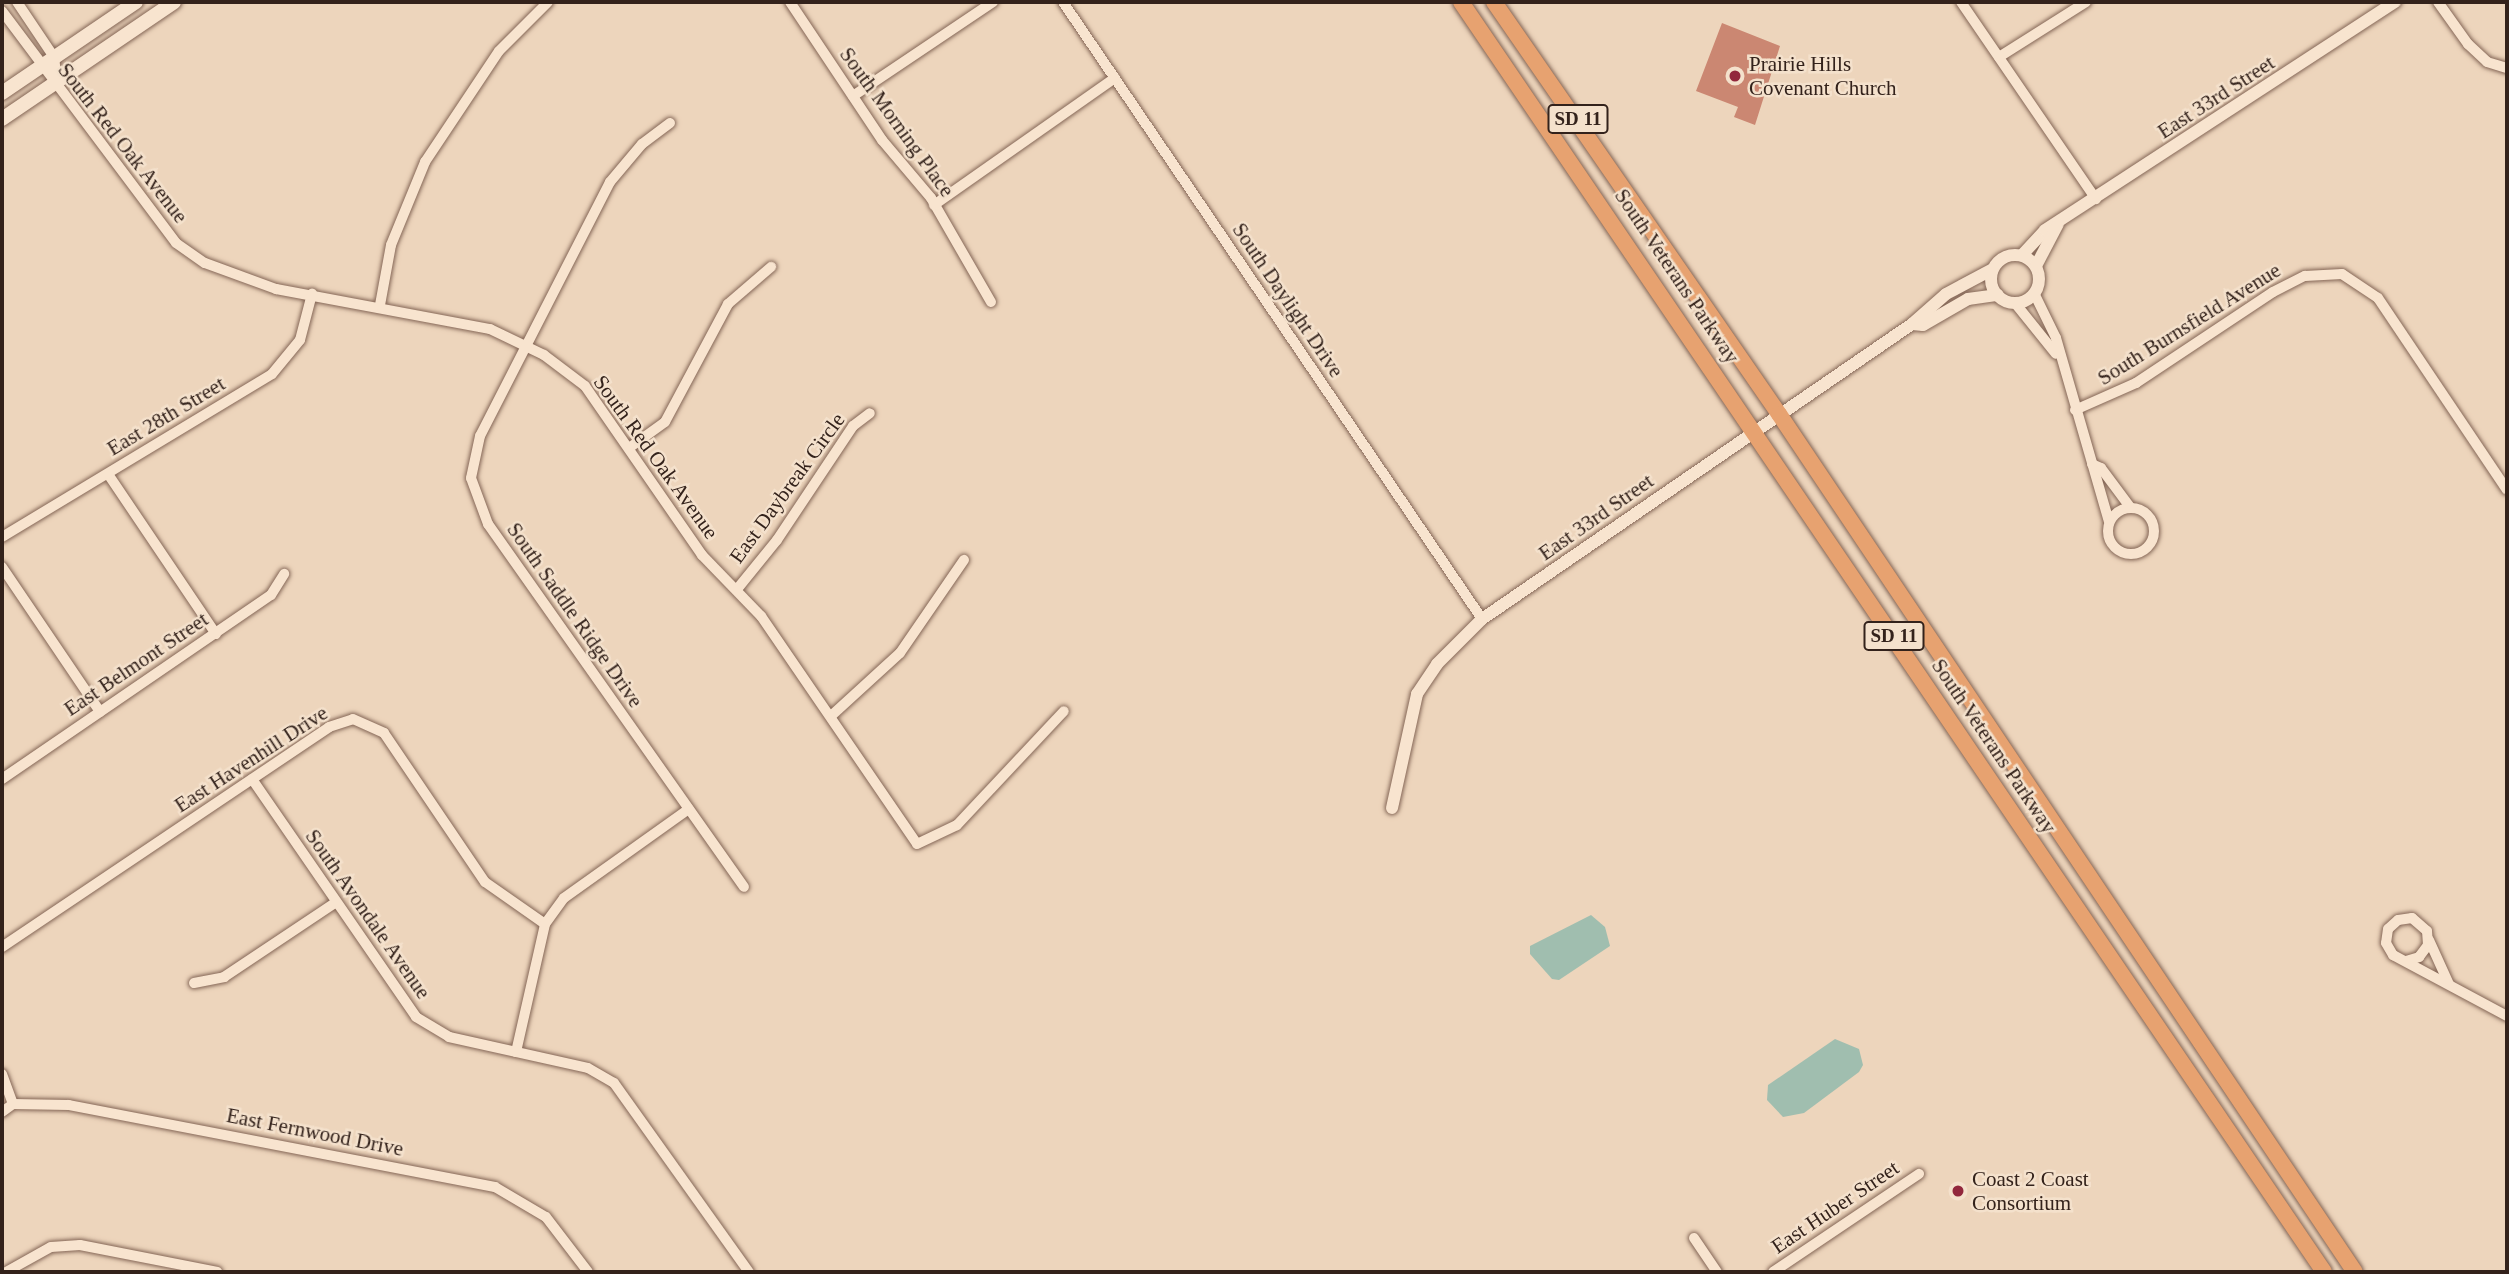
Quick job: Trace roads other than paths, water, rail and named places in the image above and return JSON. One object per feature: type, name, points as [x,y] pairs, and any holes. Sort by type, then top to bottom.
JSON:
[{"type":"highway","name":"South Veterans Parkway","points":[[1461,2],[1755,430],[2324,1272]]},
{"type":"highway","name":"South Veterans Parkway","points":[[1494,2],[1779,414],[2355,1272]]},
{"type":"main road","points":[[2,93],[136,2]]},
{"type":"main road","points":[[2,119],[174,2]]},
{"type":"street","points":[[17,2],[54,57],[57,81]]},
{"type":"street","points":[[380,305],[391,245],[425,162],[499,51],[548,2]]},
{"type":"street","name":"South Morning Place","points":[[789,2],[853,96],[934,205],[991,302]]},
{"type":"street","points":[[853,96],[993,2]]},
{"type":"street","name":"South Daylight Drive","points":[[1063,2],[1482,620]]},
{"type":"street","points":[[1961,2],[2096,199]]},
{"type":"street","points":[[1999,57],[2086,2]]},
{"type":"street","name":"East 33rd Street","points":[[1392,808],[1417,694],[1437,664],[1482,620],[1912,324],[1946,294],[1993,269],[2005,257],[2022,255],[2045,230],[2058,225],[2395,2]]},
{"type":"street","points":[[2438,2],[2468,44],[2487,62],[2507,68]]},
{"type":"street","name":"South Red Oak Avenue","points":[[2,11],[40,67],[57,81],[176,243],[237,278],[460,320],[528,346],[585,386],[702,555],[738,588],[831,716],[917,844],[957,825],[1064,711]]},
{"type":"street","points":[[934,205],[1115,78]]},
{"type":"street","name":"South Saddle Ridge Drive","points":[[670,123],[642,144],[610,182],[480,436],[471,478],[475,500],[744,887]]},
{"type":"street","name":"East 33rd Street","points":[[2034,293],[2039,282],[2036,266],[2058,225]]},
{"type":"street","points":[[2022,255],[2036,266]]},
{"type":"street","points":[[629,447],[665,422],[728,304],[771,267]]},
{"type":"street","points":[[1993,269],[1998,296],[2015,303],[2056,354],[2076,410],[2109,522],[2109,537],[2117,550],[2131,554],[2145,550],[2154,537],[2152,522],[2130,507],[2101,468],[2092,464]]},
{"type":"street","name":"South Burnsfield Avenue","points":[[2076,410],[2136,383],[2273,292],[2305,276],[2342,274],[2378,298],[2507,490]]},
{"type":"street","points":[[2015,303],[2034,293],[2056,338],[2056,354]]},
{"type":"street","name":"East 28th Street","points":[[2,537],[272,374],[300,340],[312,294]]},
{"type":"street","name":"East 33rd Street","points":[[1912,324],[1923,325],[1968,299],[1998,296]]},
{"type":"street","name":"East Daybreak Circle","points":[[738,588],[777,540],[853,426],[870,413]]},
{"type":"street","points":[[108,474],[216,634]]},
{"type":"street","points":[[2109,522],[2130,507]]},
{"type":"street","points":[[831,716],[900,653],[964,560]]},
{"type":"street","points":[[2,567],[100,712]]},
{"type":"street","name":"East Belmont Street","points":[[2,779],[271,595],[284,574]]},
{"type":"street","name":"East Havenhill Drive","points":[[2,947],[329,727],[353,719],[373,725],[393,745],[485,882],[544,924]]},
{"type":"street","name":"South Avondale Avenue","points":[[252,779],[416,1017],[449,1037],[588,1069],[629,1097],[749,1272]]},
{"type":"street","points":[[516,1052],[544,924],[564,898],[690,809]]},
{"type":"street","points":[[194,983],[224,977],[335,902]]},
{"type":"street","points":[[2449,984],[2418,920],[2405,918],[2392,924],[2386,936],[2388,950],[2406,961],[2507,1016]]},
{"type":"street","points":[[2406,961],[2425,952],[2429,938]]},
{"type":"street","points":[[2,1074],[13,1104],[2,1112]]},
{"type":"street","name":"East Fernwood Drive","points":[[13,1104],[69,1105],[495,1187],[546,1217],[588,1272]]},
{"type":"street","name":"East Huber Street","points":[[1773,1272],[1919,1174]]},
{"type":"street","points":[[1694,1238],[1717,1272]]},
{"type":"street","points":[[6,1272],[51,1247],[80,1245],[217,1272]]},
{"type":"place","name":"Prairie Hills Covenant Church","points":[[1735,76]]},
{"type":"place","name":"Coast 2 Coast Consortium","points":[[1958,1191]]}]
